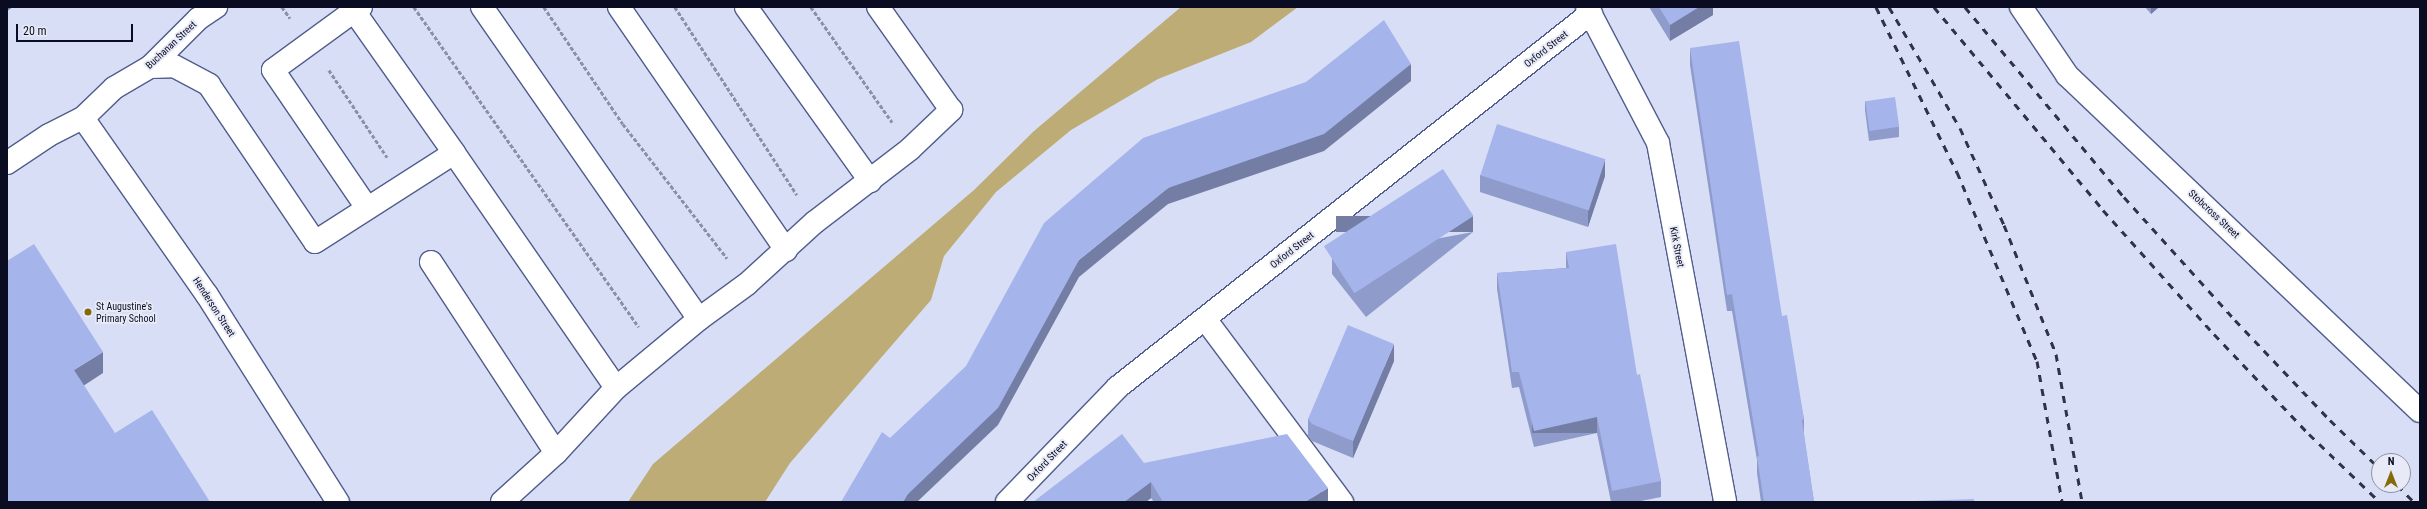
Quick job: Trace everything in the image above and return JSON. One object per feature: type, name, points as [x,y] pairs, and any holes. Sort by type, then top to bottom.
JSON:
[{"type":"street","name":"Buchanan Street","points":[[7,163],[49,135],[83,118],[114,88],[150,67],[198,18],[216,7]]},
{"type":"street","points":[[482,7],[699,319]]},
{"type":"street","points":[[619,7],[786,250]]},
{"type":"street","points":[[746,7],[870,181]]},
{"type":"street","points":[[502,502],[556,452],[616,388],[699,319],[747,284],[815,222],[910,149],[951,110],[878,7]]},
{"type":"street","name":"Stobcross Street","points":[[2021,7],[2067,75],[2420,411]]},
{"type":"street","points":[[367,208],[273,70],[309,41],[357,9],[616,388]]},
{"type":"street","name":"Oxford Street","points":[[1007,502],[1118,387],[1589,10]]},
{"type":"street","name":"Kirk Street","points":[[1589,10],[1658,143],[1725,502]]},
{"type":"street","points":[[150,67],[174,66],[209,84],[315,242],[404,183],[454,153]]},
{"type":"street","name":"Henderson Street","points":[[83,118],[207,295],[338,502]]},
{"type":"street","points":[[431,262],[556,452]]},
{"type":"street","points":[[1205,318],[1342,502]]},
{"type":"path","points":[[282,7],[309,41],[404,183]]},
{"type":"path","points":[[414,7],[658,353]]},
{"type":"path","points":[[544,7],[623,124],[747,284]]},
{"type":"path","points":[[675,7],[815,222]]},
{"type":"path","points":[[811,7],[910,149]]},
{"type":"shaded area","points":[[1181,7],[1298,7],[1251,42],[1158,79],[1071,130],[996,192],[944,256],[931,300],[790,463],[765,502],[628,502],[653,464],[974,190],[1034,131]]},
{"type":"building","points":[[1659,7],[1699,7],[1670,25]]},
{"type":"building","points":[[1384,20],[1411,64],[1324,134],[1168,188],[1079,260],[998,408],[907,495],[903,502],[841,502],[882,432],[890,438],[966,366],[1044,223],[1143,138],[1306,82]]},
{"type":"building","points":[[1739,41],[1782,316],[1787,315],[1804,419],[1802,420],[1814,502],[1764,502],[1757,457],[1759,456],[1732,294],[1727,295],[1690,48]]},
{"type":"building","points":[[1895,97],[1899,127],[1869,131],[1865,101]]},
{"type":"building","points":[[1497,124],[1605,159],[1589,211],[1480,175]]},
{"type":"building","points":[[1443,169],[1473,216],[1354,293],[1324,246]]},
{"type":"building","points":[[34,244],[103,352],[74,370],[115,433],[152,410],[210,502],[7,502],[7,261]]},
{"type":"building","points":[[1616,244],[1637,375],[1640,374],[1661,481],[1612,491],[1597,417],[1534,431],[1519,372],[1512,372],[1497,273],[1569,268],[1566,252]]},
{"type":"building","points":[[1348,325],[1394,344],[1353,441],[1312,424],[1308,419]]},
{"type":"building","points":[[1122,434],[1144,463],[1287,434],[1328,488],[1305,502],[1163,502],[1151,482],[1124,502],[1033,502]]},
{"type":"building","points":[[1974,499],[1974,502],[1914,502],[1914,501]]},
{"type":"railway","points":[[1876,7],[1957,172],[2037,361],[2062,502]]},
{"type":"railway","points":[[1889,7],[1960,128],[2004,225],[2056,354],[2082,502]]},
{"type":"railway","points":[[1934,7],[2103,210],[2214,334],[2309,434],[2380,502]]},
{"type":"railway","points":[[1965,7],[2124,197],[2235,320],[2330,420],[2371,460]]},
{"type":"railway","points":[[2405,493],[2414,502]]},
{"type":"place","name":"St Augustine's Primary School","points":[[88,312]]}]
